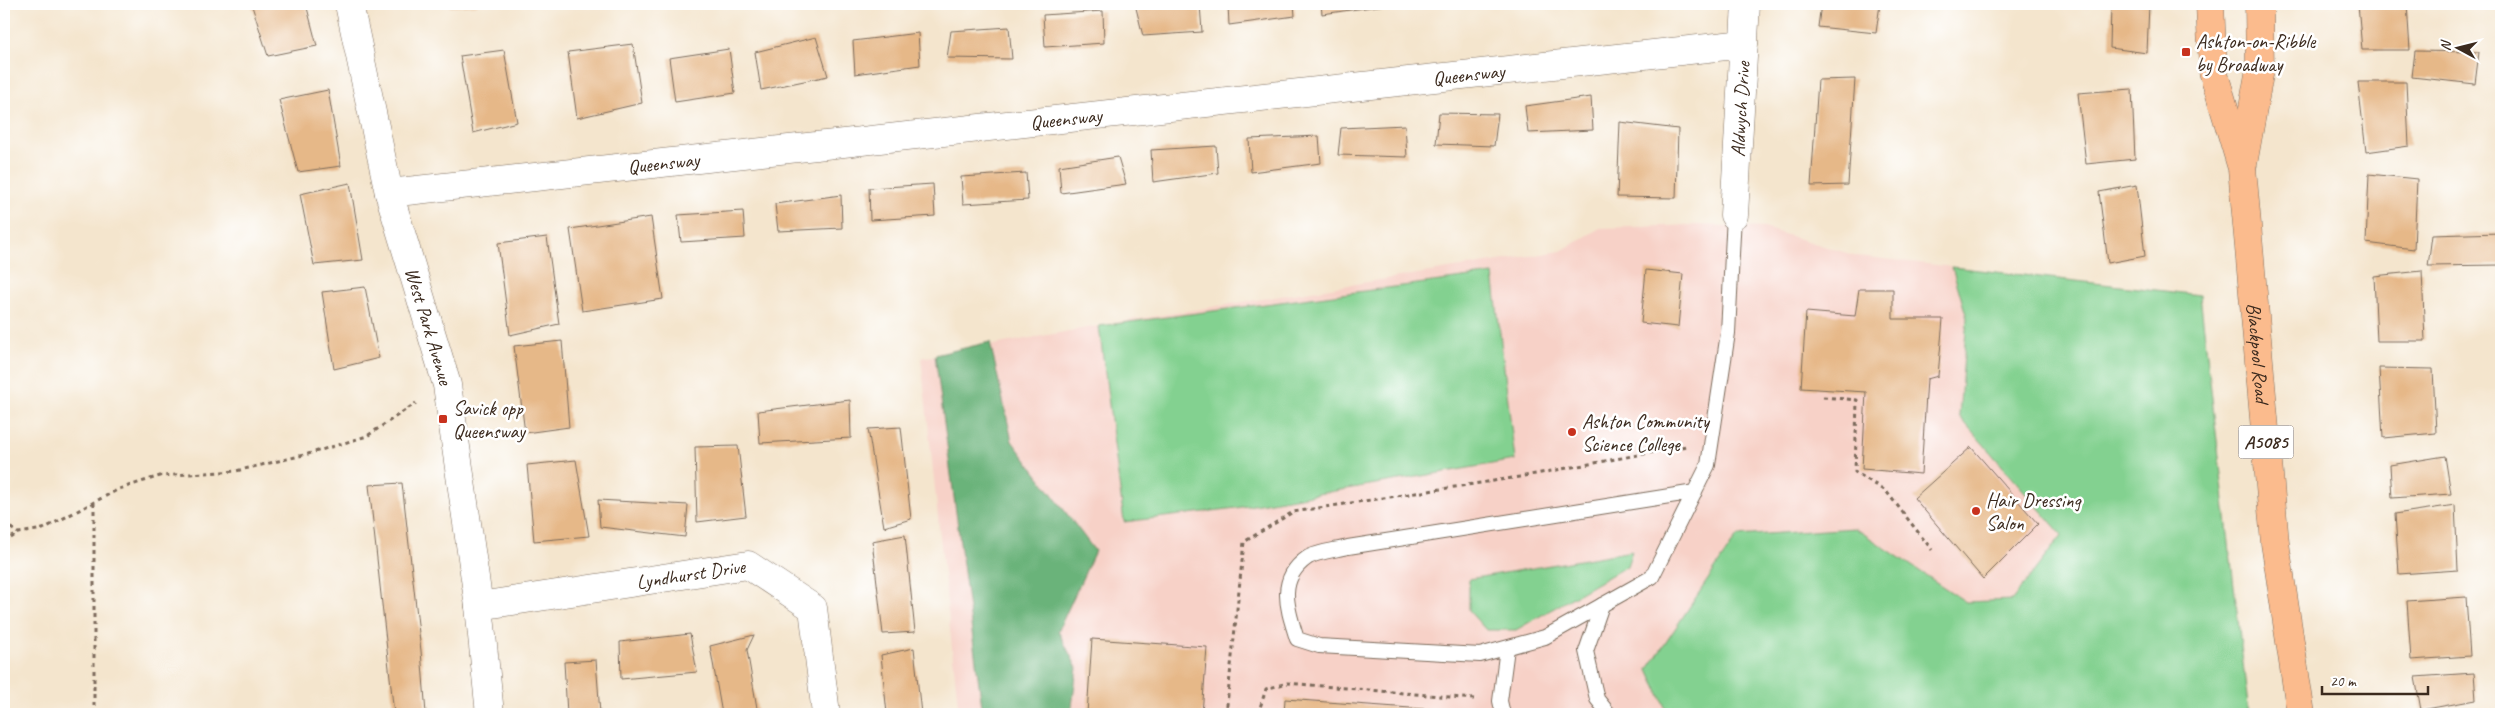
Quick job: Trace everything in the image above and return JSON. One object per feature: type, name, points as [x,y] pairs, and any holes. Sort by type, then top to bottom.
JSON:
[{"type":"highway","name":"Blackpool Road","points":[[2210,4],[2213,71],[2242,168],[2275,543],[2301,714]]},
{"type":"highway","name":"Blackpool Road","points":[[2242,168],[2260,69],[2259,4]]},
{"type":"street","name":"West Park Avenue","points":[[349,4],[389,192],[447,385],[479,606],[490,714]]},
{"type":"street","name":"Aldwych Drive","points":[[1734,215],[1746,4]]},
{"type":"street","name":"Queensway","points":[[389,192],[1744,44]]},
{"type":"street","name":"Lyndhurst Drive","points":[[479,606],[748,565],[813,608],[826,714]]},
{"type":"lane","points":[[1695,492],[1348,547],[1308,558],[1291,575],[1285,603],[1297,638],[1319,646],[1480,655],[1545,637],[1652,577],[1695,492],[1708,465],[1728,333],[1734,215]]},
{"type":"lane","points":[[1602,605],[1586,651],[1597,699],[1609,714]]},
{"type":"lane","points":[[1504,714],[1500,700],[1507,648]]},
{"type":"path","points":[[4,542],[19,533],[43,529],[119,489],[160,476],[236,471],[308,454],[366,436],[447,385]]},
{"type":"path","points":[[1823,397],[1857,400],[1855,472],[1886,491],[1932,550]]},
{"type":"path","points":[[94,502],[94,714]]},
{"type":"path","points":[[4,523],[19,533]]},
{"type":"path","points":[[1258,714],[1266,690],[1287,683],[1480,700]]},
{"type":"shaded area","name":"Ashton Community Science College","points":[[1697,225],[1764,228],[1857,256],[2200,295],[2249,714],[959,714],[921,358],[1131,320],[1561,251],[1600,228]]},
{"type":"green space","points":[[1952,267],[2200,295],[2249,714],[1668,714],[1648,669],[1737,536],[1855,528],[1966,602],[2012,600],[2062,535],[1959,416],[1967,318]]},
{"type":"green space","points":[[1493,274],[1515,460],[1236,508],[1124,522],[1099,326]]},
{"type":"green space","points":[[990,342],[1012,441],[1095,551],[1058,631],[1077,668],[1071,714],[983,714],[935,355]]},
{"type":"green space","points":[[1632,551],[1627,566],[1516,630],[1486,630],[1469,611],[1469,579]]},
{"type":"building","points":[[259,4],[306,4],[317,46],[268,56],[252,6]]},
{"type":"building","points":[[449,4],[477,4],[477,5],[450,7]]},
{"type":"building","points":[[1135,4],[1200,4],[1202,32],[1143,36]]},
{"type":"building","points":[[1228,4],[1294,4],[1295,16],[1229,25]]},
{"type":"building","points":[[1321,4],[1386,4],[1386,5],[1322,14]]},
{"type":"building","points":[[1821,4],[1880,4],[1876,33],[1818,27]]},
{"type":"building","points":[[2111,4],[2149,4],[2147,53],[2110,48]]},
{"type":"building","points":[[2358,4],[2407,4],[2410,50],[2362,50]]},
{"type":"building","points":[[1103,11],[1104,43],[1045,47],[1043,15]]},
{"type":"building","points":[[1009,27],[1012,59],[947,58],[951,31]]},
{"type":"building","points":[[918,33],[920,65],[855,74],[853,41]]},
{"type":"building","points":[[816,37],[828,76],[761,90],[755,52]]},
{"type":"building","points":[[633,44],[642,103],[577,118],[568,52]]},
{"type":"building","points":[[729,49],[735,93],[675,102],[669,58]]},
{"type":"building","points":[[504,50],[517,122],[473,133],[460,56]]},
{"type":"building","points":[[2415,51],[2479,52],[2475,84],[2412,77]]},
{"type":"building","points":[[1855,79],[1848,185],[1811,186],[1818,80]]},
{"type":"building","points":[[2358,82],[2406,82],[2409,146],[2366,152]]},
{"type":"building","points":[[2132,89],[2135,159],[2086,164],[2078,93]]},
{"type":"building","points":[[328,90],[341,166],[298,172],[279,100]]},
{"type":"building","points":[[1591,97],[1593,130],[1528,133],[1525,106]]},
{"type":"building","points":[[1439,113],[1498,114],[1494,146],[1436,144]]},
{"type":"building","points":[[1620,122],[1678,129],[1676,198],[1617,197]]},
{"type":"building","points":[[1405,125],[1407,157],[1338,155],[1341,128]]},
{"type":"building","points":[[1319,136],[1321,163],[1251,172],[1249,139]]},
{"type":"building","points":[[1216,146],[1218,173],[1153,182],[1151,150]]},
{"type":"building","points":[[1118,157],[1126,184],[1061,193],[1059,166]]},
{"type":"building","points":[[1026,173],[1028,200],[963,204],[961,177]]},
{"type":"building","points":[[2369,174],[2417,179],[2414,249],[2366,243]]},
{"type":"building","points":[[350,183],[363,260],[314,265],[300,194]]},
{"type":"building","points":[[933,184],[935,216],[870,220],[869,188]]},
{"type":"building","points":[[2137,185],[2145,256],[2108,263],[2099,192]]},
{"type":"building","points":[[841,195],[842,228],[778,231],[775,204]]},
{"type":"building","points":[[743,211],[745,238],[681,242],[678,215]]},
{"type":"building","points":[[651,217],[663,299],[582,311],[570,229]]},
{"type":"building","points":[[2501,233],[2501,265],[2428,266],[2432,235]]},
{"type":"building","points":[[547,237],[559,324],[510,335],[498,243]]},
{"type":"building","points":[[1646,270],[1683,274],[1678,327],[1641,323]]},
{"type":"building","points":[[2422,271],[2425,341],[2377,341],[2374,276]]},
{"type":"building","points":[[365,287],[379,358],[334,369],[322,292]]},
{"type":"building","points":[[1859,289],[1893,289],[1893,319],[1943,319],[1938,376],[1927,379],[1921,474],[1862,469],[1866,392],[1801,388],[1806,312],[1855,316]]},
{"type":"building","points":[[562,341],[569,427],[525,433],[514,346]]},
{"type":"building","points":[[2379,368],[2433,369],[2436,433],[2383,438]]},
{"type":"building","points":[[850,400],[851,438],[760,443],[758,411]]},
{"type":"building","points":[[901,427],[911,519],[884,527],[868,429]]},
{"type":"building","points":[[738,446],[746,516],[697,522],[695,447]]},
{"type":"building","name":"Hair Dressing Salon","points":[[1971,447],[2038,524],[1983,579],[1914,498]]},
{"type":"building","points":[[2445,456],[2451,494],[2392,498],[2390,465]]},
{"type":"building","points":[[576,460],[589,536],[534,541],[527,465]]},
{"type":"building","points":[[402,483],[421,651],[426,714],[394,714],[369,485]]},
{"type":"building","points":[[598,500],[688,505],[685,537],[600,527]]},
{"type":"building","points":[[2455,505],[2458,570],[2399,574],[2395,514]]},
{"type":"building","points":[[905,535],[915,632],[883,634],[872,541]]},
{"type":"building","points":[[2466,597],[2470,656],[2411,660],[2407,601]]},
{"type":"building","points":[[690,634],[697,672],[621,679],[620,642]]},
{"type":"building","points":[[754,635],[747,650],[758,714],[722,714],[710,646]]},
{"type":"building","points":[[1092,639],[1207,647],[1202,714],[1087,714]]},
{"type":"building","points":[[914,648],[921,714],[887,714],[881,655]]},
{"type":"building","points":[[596,660],[600,714],[567,714],[564,662]]},
{"type":"building","points":[[2474,673],[2476,700],[2421,710],[2415,677]]},
{"type":"building","points":[[1285,699],[1466,712],[1466,714],[1284,714]]},
{"type":"place","name":"Ashton-on-Ribble by Broadway","points":[[2186,52]]},
{"type":"place","name":"Savick opp Queensway","points":[[443,419]]},
{"type":"place","name":"Ashton Community Science College","points":[[1572,432]]},
{"type":"place","name":"Hair Dressing Salon","points":[[1976,511]]}]
